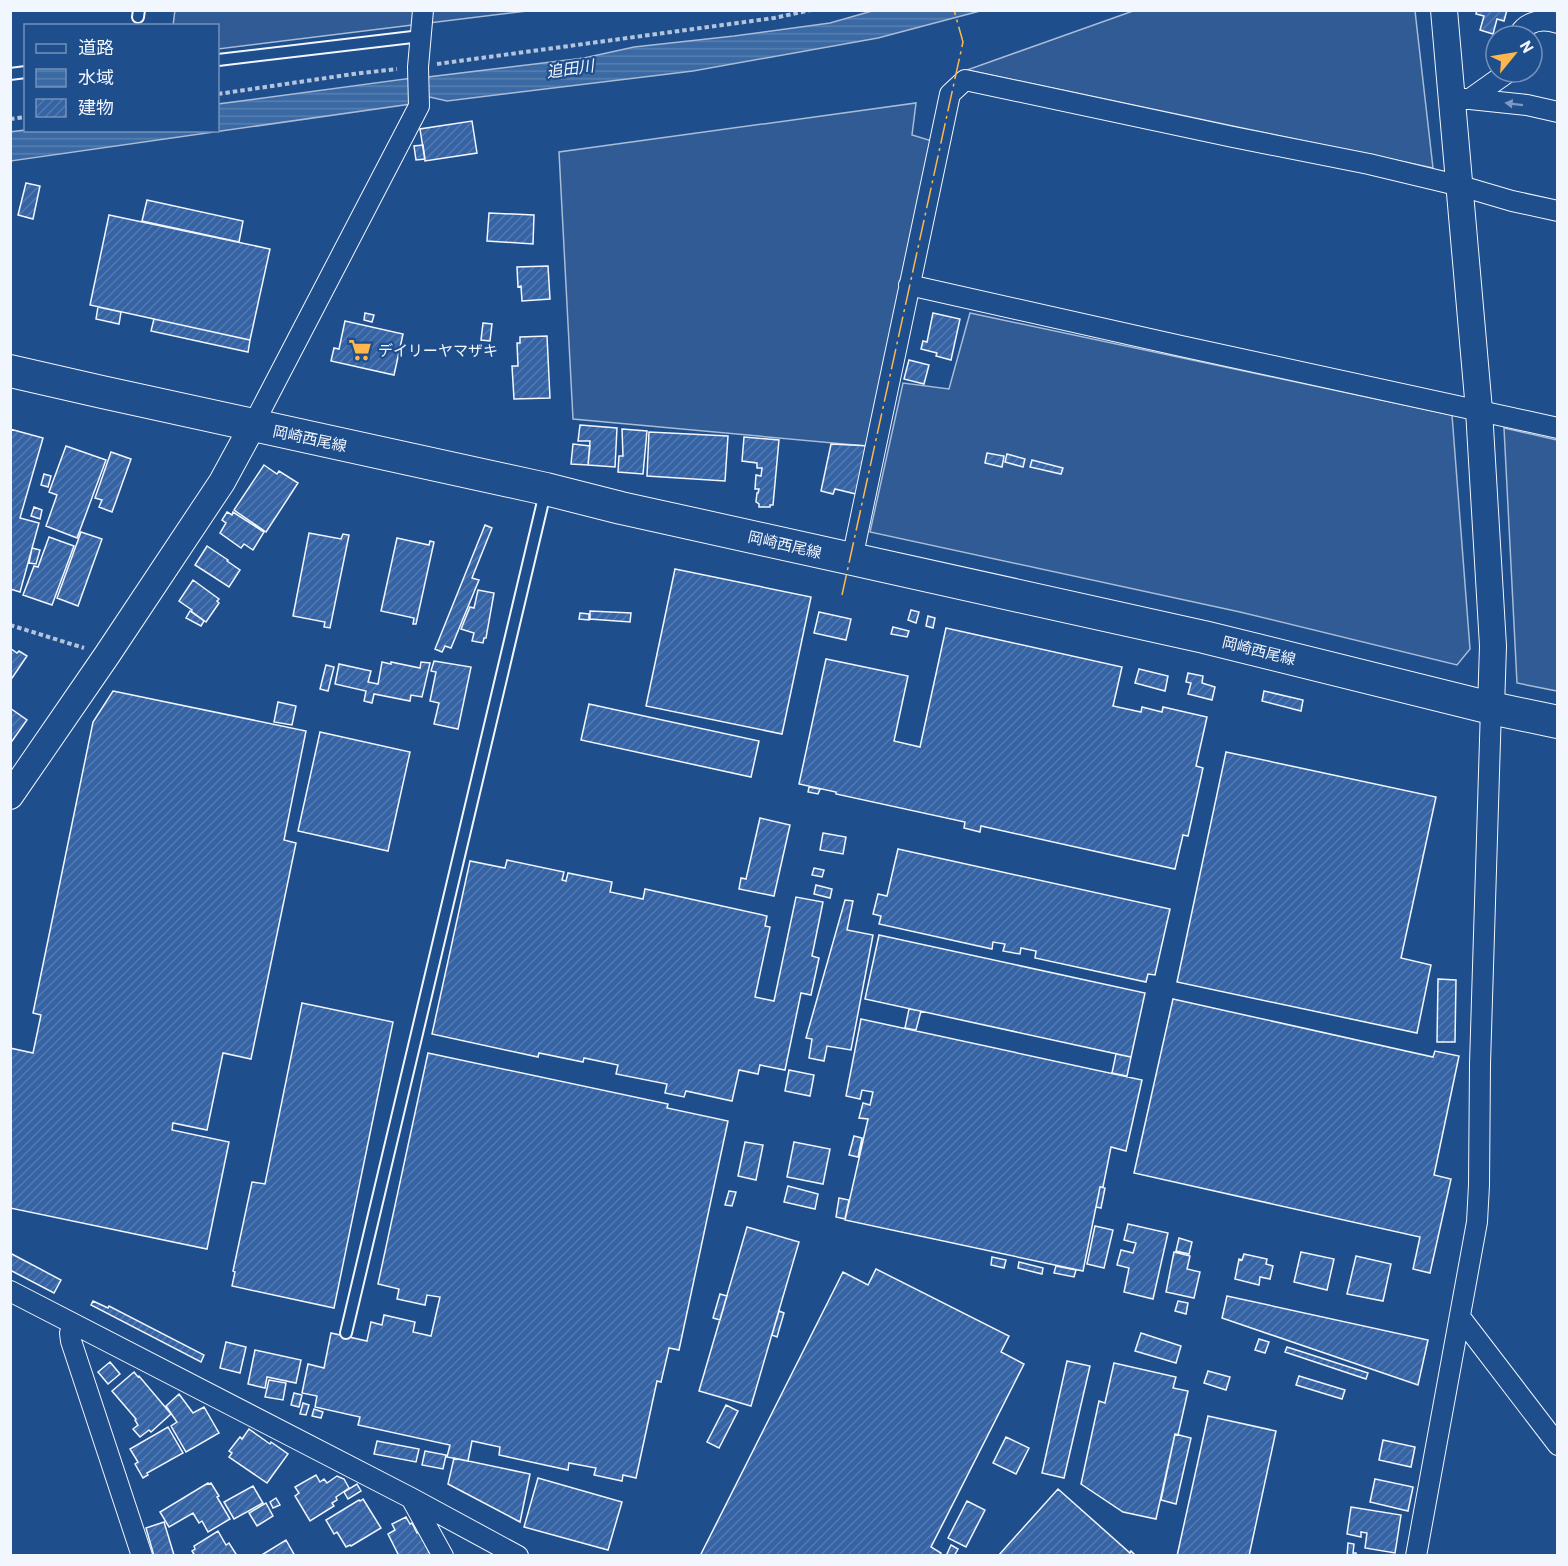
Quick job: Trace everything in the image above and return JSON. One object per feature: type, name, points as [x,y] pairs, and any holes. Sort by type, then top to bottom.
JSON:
[{"type":"main road","name":"岡崎西尾線","points":[[10,371],[546,489],[852,560],[1204,636],[1491,708],[1557,722]]},
{"type":"street","points":[[10,796],[222,482],[253,425],[419,106],[418,67],[423,10]]},
{"type":"street","points":[[1416,1556],[1477,1222],[1493,646],[1479,410],[1461,186],[1461,99],[1444,10]]},
{"type":"street","points":[[1529,24],[1538,20],[1557,23]]},
{"type":"street","points":[[852,560],[950,94],[965,80],[1369,164],[1557,211]]},
{"type":"street","points":[[1461,99],[1487,84]]},
{"type":"street","points":[[1461,99],[1512,103],[1557,112]]},
{"type":"street","points":[[909,285],[1557,428]]},
{"type":"street","points":[[10,1291],[411,1498],[518,1556]]},
{"type":"street","points":[[1460,1317],[1557,1444]]},
{"type":"street","points":[[74,1324],[70,1333],[71,1341],[142,1556]]},
{"type":"street","points":[[411,1498],[442,1556]]},
{"type":"lane","points":[[219,60],[421,36]]},
{"type":"lane","points":[[346,1333],[546,489]]},
{"type":"path","points":[[219,94],[774,18],[811,10]]},
{"type":"path","points":[[10,625],[107,655]]},
{"type":"shaded area","points":[[175,10],[527,11],[219,49],[219,24],[173,24]]},
{"type":"shaded area","points":[[1133,11],[1415,11],[1433,168],[967,70]]},
{"type":"shaded area","points":[[916,103],[912,135],[932,141],[866,446],[573,419],[559,152]]},
{"type":"shaded area","points":[[970,313],[1452,415],[1470,649],[1457,665],[1240,612],[870,532],[903,383],[949,389]]},
{"type":"shaded area","points":[[1504,428],[1557,440],[1557,691],[1517,683]]},
{"type":"water","name":"追田川","points":[[872,11],[980,11],[878,38],[693,71],[447,101],[425,96],[428,77],[584,58],[634,47],[830,23]]},
{"type":"water","points":[[412,78],[411,104],[219,131],[219,104]]},
{"type":"water","points":[[24,130],[24,132],[215,132],[11,161],[10,132]]},
{"type":"building","points":[[1477,10],[1507,10],[1504,21],[1497,19],[1496,24],[1484,24],[1484,31],[1480,30],[1484,16],[1476,14]]},
{"type":"building","points":[[472,121],[477,153],[425,161],[420,129]]},
{"type":"building","points":[[423,145],[425,159],[416,160],[414,146]]},
{"type":"building","points":[[26,183],[40,186],[33,219],[18,215]]},
{"type":"building","points":[[147,200],[243,221],[239,242],[142,221]]},
{"type":"building","points":[[489,213],[534,215],[533,244],[487,241]]},
{"type":"building","points":[[109,215],[270,249],[250,340],[90,305]]},
{"type":"building","points":[[548,266],[550,299],[522,301],[521,286],[518,287],[517,267]]},
{"type":"building","points":[[98,307],[121,312],[119,324],[96,319]]},
{"type":"building","points":[[365,313],[374,315],[372,322],[364,320]]},
{"type":"building","points":[[933,313],[960,319],[951,360],[921,349],[923,341],[927,342]]},
{"type":"building","points":[[154,319],[250,340],[248,352],[151,331]]},
{"type":"building","points":[[345,321],[403,334],[394,375],[331,361],[334,348],[339,349]]},
{"type":"building","points":[[483,323],[492,324],[490,341],[481,340]]},
{"type":"building","points":[[547,336],[550,398],[514,399],[512,366],[518,366],[517,343],[520,343],[520,337]]},
{"type":"building","points":[[909,360],[929,365],[924,384],[904,379]]},
{"type":"building","points":[[580,425],[617,428],[615,467],[588,465],[590,441],[578,441]]},
{"type":"building","points":[[10,429],[43,438],[20,518],[39,523],[20,592],[10,589]]},
{"type":"building","points":[[622,429],[647,431],[643,474],[618,472],[619,456],[623,456]]},
{"type":"building","points":[[649,432],[728,436],[725,481],[647,476]]},
{"type":"building","points":[[744,437],[779,440],[773,505],[770,507],[759,507],[756,502],[759,489],[755,489],[756,475],[761,476],[762,468],[757,468],[757,463],[742,461]]},
{"type":"building","points":[[573,444],[590,446],[588,465],[571,464]]},
{"type":"building","points":[[831,444],[870,446],[860,495],[835,489],[833,494],[821,491]]},
{"type":"building","points":[[66,446],[106,460],[77,538],[46,526],[57,495],[49,492]]},
{"type":"building","points":[[111,452],[131,459],[112,512],[99,507],[102,500],[95,498]]},
{"type":"building","points":[[987,453],[1004,456],[1002,467],[985,463]]},
{"type":"building","points":[[1007,454],[1025,459],[1023,467],[1005,462]]},
{"type":"building","points":[[1032,460],[1063,468],[1061,474],[1030,467]]},
{"type":"building","points":[[264,465],[277,474],[279,471],[298,483],[266,532],[234,510]]},
{"type":"building","points":[[44,474],[51,476],[48,487],[41,485]]},
{"type":"building","points":[[34,507],[42,510],[40,519],[31,516]]},
{"type":"building","points":[[227,512],[232,515],[233,512],[264,532],[253,550],[244,544],[241,548],[220,533],[226,523],[222,520]]},
{"type":"building","points":[[485,525],[492,528],[472,578],[479,580],[451,648],[445,646],[442,652],[435,649]]},
{"type":"building","points":[[81,532],[102,539],[78,606],[57,598]]},
{"type":"building","points":[[309,533],[341,539],[343,534],[349,535],[330,628],[324,627],[325,622],[293,616]]},
{"type":"building","points":[[49,537],[74,546],[52,605],[23,595],[34,566],[38,567]]},
{"type":"building","points":[[397,538],[429,545],[430,541],[434,542],[416,624],[413,624],[414,618],[381,611]]},
{"type":"building","points":[[207,546],[240,570],[229,587],[195,565]]},
{"type":"building","points":[[32,548],[40,550],[36,564],[29,563]]},
{"type":"building","points":[[675,569],[811,597],[782,734],[646,706]]},
{"type":"building","points":[[193,580],[219,599],[217,601],[219,603],[206,622],[179,601]]},
{"type":"building","points":[[478,590],[494,593],[486,638],[483,643],[472,641],[474,633],[461,629],[470,607],[474,608]]},
{"type":"building","points":[[911,610],[919,612],[916,623],[908,620]]},
{"type":"building","points":[[190,611],[204,621],[201,626],[186,618]]},
{"type":"building","points":[[590,611],[631,613],[630,622],[590,619]]},
{"type":"building","points":[[819,612],[851,619],[846,640],[814,633]]},
{"type":"building","points":[[580,613],[589,614],[589,620],[579,619]]},
{"type":"building","points":[[928,616],[935,618],[933,628],[926,626]]},
{"type":"building","points":[[893,627],[909,631],[907,637],[891,634]]},
{"type":"building","points":[[946,628],[1122,667],[1113,706],[1141,712],[1142,707],[1162,712],[1163,707],[1207,717],[1196,766],[1203,768],[1188,836],[1183,835],[1175,869],[981,826],[980,832],[964,828],[965,822],[799,784],[826,659],[908,676],[894,741],[920,747]]},
{"type":"building","points":[[10,648],[27,656],[10,681]]},
{"type":"building","points":[[434,661],[471,667],[458,729],[434,724],[439,703],[430,701],[436,672],[431,671]]},
{"type":"building","points":[[382,662],[420,668],[421,662],[430,663],[422,697],[411,695],[410,701],[374,694],[372,703],[364,701],[366,691],[335,684],[339,664],[371,671],[368,682],[378,684]]},
{"type":"building","points":[[326,665],[334,667],[328,691],[320,689]]},
{"type":"building","points":[[1139,669],[1168,676],[1165,691],[1135,683]]},
{"type":"building","points":[[1188,673],[1203,676],[1202,683],[1215,687],[1212,700],[1188,694],[1191,683],[1186,682]]},
{"type":"building","points":[[113,691],[306,731],[284,840],[296,843],[251,1059],[223,1053],[207,1130],[173,1123],[172,1130],[229,1142],[207,1249],[10,1208],[10,1048],[33,1053],[41,1015],[33,1013],[93,722]]},
{"type":"building","points":[[1264,691],[1303,700],[1301,711],[1262,701]]},
{"type":"building","points":[[278,702],[296,706],[292,725],[274,722]]},
{"type":"building","points":[[589,704],[759,741],[751,777],[581,740]]},
{"type":"building","points":[[10,708],[27,720],[10,744]]},
{"type":"building","points":[[320,732],[410,752],[388,851],[298,831]]},
{"type":"building","points":[[1226,752],[1436,797],[1401,958],[1431,965],[1417,1033],[1177,982]]},
{"type":"building","points":[[809,787],[820,789],[818,794],[808,792]]},
{"type":"building","points":[[760,818],[790,825],[774,896],[739,889],[741,878],[746,879]]},
{"type":"building","points":[[823,833],[846,837],[843,854],[820,850]]},
{"type":"building","points":[[898,849],[1170,909],[1155,975],[1148,974],[1146,982],[1035,958],[1036,951],[1021,948],[1020,954],[1003,951],[1005,944],[993,942],[992,949],[879,924],[881,916],[873,914],[878,894],[887,896]]},
{"type":"building","points":[[507,860],[564,872],[562,880],[566,881],[568,873],[612,882],[610,892],[643,899],[645,889],[767,916],[765,926],[770,927],[755,997],[774,1001],[796,897],[823,902],[812,956],[819,958],[811,995],[801,993],[785,1070],[760,1065],[758,1074],[739,1070],[732,1101],[686,1091],[684,1097],[665,1093],[667,1084],[616,1074],[618,1065],[584,1058],[583,1062],[539,1053],[538,1057],[432,1034],[470,861],[505,868]]},
{"type":"building","points":[[814,868],[824,870],[822,877],[812,875]]},
{"type":"building","points":[[816,885],[832,889],[830,898],[814,894]]},
{"type":"building","points":[[845,900],[853,901],[847,930],[873,935],[851,1050],[827,1046],[824,1061],[809,1058],[812,1039],[806,1038]]},
{"type":"building","points":[[879,935],[1145,993],[1131,1057],[865,999]]},
{"type":"building","points":[[1438,979],[1456,980],[1455,1042],[1437,1042]]},
{"type":"building","points":[[1173,999],[1433,1057],[1435,1051],[1459,1056],[1434,1175],[1451,1179],[1430,1273],[1413,1269],[1420,1237],[1134,1173]]},
{"type":"building","points":[[302,1003],[393,1022],[334,1308],[232,1286],[235,1272],[233,1271],[252,1182],[265,1184]]},
{"type":"building","points":[[909,1009],[921,1011],[916,1030],[905,1028]]},
{"type":"building","points":[[861,1019],[1142,1080],[1126,1151],[1111,1147],[1103,1187],[1100,1187],[1083,1271],[845,1220],[868,1119],[859,1118],[863,1103],[870,1105],[873,1092],[862,1090],[860,1099],[846,1096]]},
{"type":"building","points":[[428,1053],[668,1104],[667,1108],[728,1121],[679,1350],[669,1348],[661,1382],[657,1381],[636,1478],[623,1475],[622,1481],[594,1475],[596,1468],[569,1463],[568,1470],[499,1455],[500,1447],[472,1441],[468,1461],[447,1457],[450,1445],[358,1425],[360,1417],[315,1407],[317,1396],[302,1393],[308,1364],[324,1368],[331,1333],[367,1341],[371,1322],[382,1325],[384,1315],[415,1322],[413,1332],[431,1336],[440,1297],[427,1295],[425,1305],[397,1299],[399,1289],[378,1284]]},
{"type":"building","points":[[1116,1054],[1131,1057],[1127,1076],[1112,1073]]},
{"type":"building","points":[[789,1070],[814,1075],[810,1096],[785,1091]]},
{"type":"building","points":[[854,1136],[862,1138],[858,1157],[849,1155]]},
{"type":"building","points":[[745,1142],[763,1145],[756,1180],[738,1176]]},
{"type":"building","points":[[794,1142],[830,1149],[823,1184],[787,1177]]},
{"type":"building","points":[[788,1186],[818,1194],[815,1209],[784,1202]]},
{"type":"building","points":[[1100,1187],[1105,1188],[1101,1208],[1096,1207]]},
{"type":"building","points":[[729,1191],[736,1192],[732,1206],[725,1205]]},
{"type":"building","points":[[839,1198],[849,1200],[845,1219],[836,1217]]},
{"type":"building","points":[[1128,1224],[1168,1233],[1153,1299],[1124,1292],[1129,1268],[1117,1265],[1121,1250],[1133,1253],[1136,1243],[1124,1240]]},
{"type":"building","points":[[1095,1226],[1113,1230],[1104,1268],[1087,1264]]},
{"type":"building","points":[[747,1227],[799,1242],[751,1406],[699,1391]]},
{"type":"building","points":[[1179,1238],[1192,1242],[1189,1254],[1176,1251]]},
{"type":"building","points":[[1174,1252],[1190,1256],[1187,1269],[1200,1272],[1194,1298],[1166,1292]]},
{"type":"building","points":[[1301,1252],[1334,1259],[1327,1290],[1294,1282]]},
{"type":"building","points":[[10,1253],[61,1280],[54,1293],[10,1270]]},
{"type":"building","points":[[1244,1254],[1267,1259],[1266,1264],[1273,1266],[1270,1279],[1260,1277],[1259,1285],[1235,1279],[1239,1259],[1242,1260]]},
{"type":"building","points":[[1356,1256],[1391,1264],[1383,1301],[1347,1294]]},
{"type":"building","points":[[992,1257],[1006,1260],[1004,1268],[991,1265]]},
{"type":"building","points":[[1019,1262],[1043,1268],[1042,1274],[1018,1268]]},
{"type":"building","points":[[1056,1266],[1076,1270],[1074,1277],[1054,1273]]},
{"type":"building","points":[[876,1269],[1009,1336],[1001,1352],[1024,1364],[931,1547],[941,1553],[940,1556],[700,1556],[843,1272],[868,1285]]},
{"type":"building","points":[[720,1294],[727,1296],[720,1320],[713,1318]]},
{"type":"building","points":[[1227,1296],[1428,1340],[1418,1385],[1222,1318]]},
{"type":"building","points":[[93,1301],[108,1308],[109,1306],[204,1355],[201,1362],[91,1305]]},
{"type":"building","points":[[1178,1301],[1188,1303],[1186,1314],[1175,1311]]},
{"type":"building","points":[[779,1311],[784,1313],[777,1337],[772,1335]]},
{"type":"building","points":[[1141,1333],[1181,1346],[1176,1363],[1135,1351]]},
{"type":"building","points":[[1259,1339],[1269,1342],[1265,1353],[1255,1350]]},
{"type":"building","points":[[226,1342],[246,1347],[240,1373],[220,1368]]},
{"type":"building","points":[[1287,1347],[1368,1373],[1366,1379],[1285,1352]]},
{"type":"building","points":[[255,1350],[301,1360],[296,1383],[267,1377],[265,1388],[248,1384]]},
{"type":"building","points":[[1067,1361],[1090,1366],[1064,1478],[1042,1473]]},
{"type":"building","points":[[110,1362],[120,1374],[108,1384],[98,1372]]},
{"type":"building","points":[[1114,1363],[1176,1377],[1173,1388],[1188,1391],[1178,1435],[1175,1434],[1156,1519],[1123,1512],[1081,1484],[1099,1401],[1105,1403]]},
{"type":"building","points":[[1208,1371],[1230,1377],[1226,1390],[1204,1383]]},
{"type":"building","points":[[134,1372],[171,1414],[151,1432],[149,1430],[140,1437],[133,1429],[138,1425],[136,1419],[112,1391]]},
{"type":"building","points":[[1299,1376],[1345,1390],[1342,1399],[1296,1385]]},
{"type":"building","points":[[269,1380],[286,1383],[283,1400],[265,1397]]},
{"type":"building","points":[[294,1393],[302,1395],[299,1407],[291,1405]]},
{"type":"building","points":[[179,1394],[193,1413],[204,1407],[219,1433],[186,1452],[171,1426],[177,1422],[166,1406]]},
{"type":"building","points":[[303,1403],[309,1405],[306,1415],[300,1414]]},
{"type":"building","points":[[726,1405],[738,1411],[719,1448],[707,1442]]},
{"type":"building","points":[[314,1409],[323,1412],[321,1418],[312,1416]]},
{"type":"building","points":[[1208,1416],[1276,1431],[1249,1556],[1177,1556]]},
{"type":"building","points":[[168,1427],[183,1453],[147,1473],[148,1475],[143,1478],[135,1464],[138,1462],[130,1449]]},
{"type":"building","points":[[249,1429],[288,1454],[267,1483],[229,1457],[232,1453],[229,1451]]},
{"type":"building","points":[[1175,1434],[1191,1438],[1176,1504],[1161,1500]]},
{"type":"building","points":[[1006,1437],[1029,1448],[1016,1474],[993,1463]]},
{"type":"building","points":[[1383,1440],[1415,1447],[1411,1467],[1379,1460]]},
{"type":"building","points":[[377,1441],[419,1449],[416,1462],[374,1454]]},
{"type":"building","points":[[425,1451],[446,1455],[443,1469],[422,1465]]},
{"type":"building","points":[[454,1458],[530,1474],[520,1522],[448,1484]]},
{"type":"building","points":[[316,1475],[320,1482],[324,1479],[327,1483],[337,1476],[344,1479],[349,1488],[336,1497],[337,1500],[332,1503],[334,1506],[310,1521],[295,1496],[299,1493],[295,1487]]},
{"type":"building","points":[[538,1478],[622,1502],[608,1550],[524,1527]]},
{"type":"building","points":[[1375,1479],[1413,1487],[1408,1511],[1370,1502]]},
{"type":"building","points":[[211,1483],[219,1496],[217,1497],[230,1519],[208,1532],[202,1521],[199,1523],[193,1513],[169,1527],[160,1512]]},
{"type":"building","points":[[357,1484],[361,1491],[348,1499],[344,1492]]},
{"type":"building","points":[[253,1486],[263,1503],[234,1519],[224,1502]]},
{"type":"building","points":[[1058,1489],[1130,1553],[1131,1551],[1136,1556],[998,1556]]},
{"type":"building","points":[[276,1498],[280,1505],[273,1508],[270,1502]]},
{"type":"building","points":[[363,1499],[381,1528],[346,1547],[337,1532],[334,1534],[326,1520]]},
{"type":"building","points":[[967,1501],[985,1510],[966,1547],[948,1538]]},
{"type":"building","points":[[266,1503],[273,1516],[257,1526],[249,1513]]},
{"type":"building","points":[[1351,1507],[1401,1515],[1395,1553],[1365,1548],[1367,1533],[1361,1532],[1361,1537],[1347,1534]]},
{"type":"building","points":[[406,1517],[417,1533],[419,1532],[431,1556],[399,1556],[388,1534],[395,1530],[392,1524]]},
{"type":"building","points":[[164,1522],[174,1555],[154,1556],[146,1528]]},
{"type":"building","points":[[218,1531],[226,1545],[229,1543],[236,1554],[233,1556],[195,1556],[192,1551],[195,1549],[194,1546]]},
{"type":"building","points":[[286,1540],[295,1556],[260,1556]]},
{"type":"building","points":[[1348,1543],[1354,1544],[1353,1553],[1356,1553],[1356,1556],[1347,1556]]},
{"type":"building","points":[[951,1545],[958,1549],[954,1556],[946,1556]]},
{"type":"power","points":[[842,595],[963,42],[954,10]]},
{"type":"place","name":"デイリーヤマザキ","points":[[360,350]]}]
